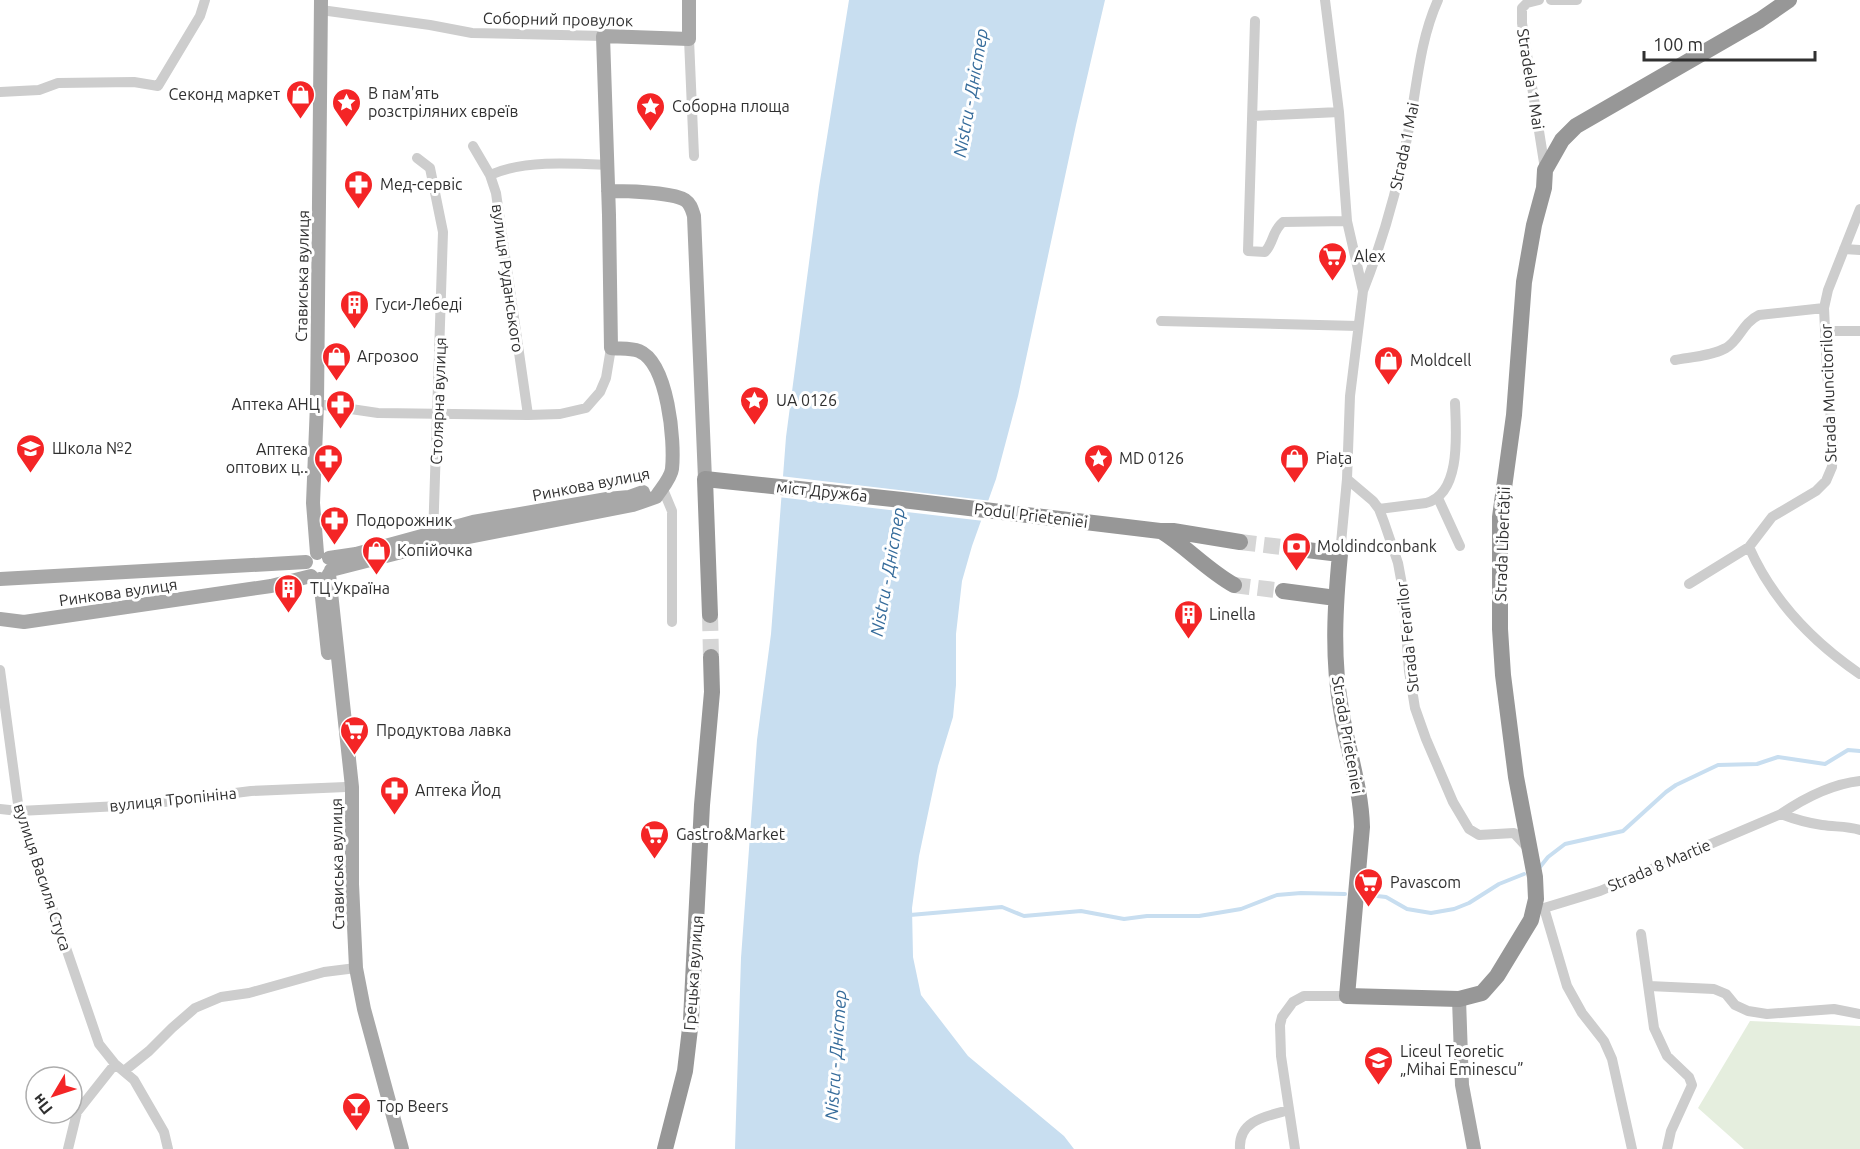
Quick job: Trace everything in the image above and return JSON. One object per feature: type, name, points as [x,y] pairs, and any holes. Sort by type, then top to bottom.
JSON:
[{"type":"highway","name":"Strada Libertății","points":[[1459,999],[1476,996],[1487,989],[1539,909],[1516,777],[1503,675],[1499,533],[1501,500],[1517,394],[1524,282],[1544,188],[1545,170],[1562,140],[1575,126],[1760,20],[1789,0]]},
{"type":"highway","name":"міст Дружба","points":[[705,480],[902,500]]},
{"type":"highway","points":[[705,480],[710,615]]},
{"type":"highway","name":"Podul Prieteniei","points":[[902,500],[1173,531],[1240,542]]},
{"type":"highway","points":[[1160,531],[1177,541],[1212,571],[1234,585]]},
{"type":"highway","points":[[1290,548],[1340,554]]},
{"type":"highway","name":"Strada Prieteniei","points":[[1340,554],[1335,627],[1339,693],[1362,814],[1347,996]]},
{"type":"highway","points":[[1283,591],[1336,598]]},
{"type":"highway","name":"Грецька вулиця","points":[[665,1149],[685,1071],[691,1020],[703,795],[712,692],[711,657]]},
{"type":"highway","points":[[1347,996],[1459,999]]},
{"type":"main road","points":[[689,0],[689,39]]},
{"type":"main road","name":"Стависька вулиця","points":[[321,5],[313,503],[346,787],[346,927],[358,1018],[393,1149]]},
{"type":"main road","points":[[603,36],[611,348],[638,350],[651,360],[661,379],[672,438],[672,471],[662,487]]},
{"type":"main road","name":"Соборний провулок","points":[[603,36],[689,39]]},
{"type":"main road","points":[[608,191],[674,196],[691,206],[694,216],[705,480]]},
{"type":"main road","name":"Ринкова вулиця","points":[[0,619],[24,622],[271,586],[320,567],[433,539],[633,505],[656,497],[662,487]]},
{"type":"main road","name":"Стависька вулиця","points":[[320,567],[352,787],[352,968],[402,1149]]},
{"type":"main road","name":"Ринкова вулиця","points":[[0,579],[320,567]]},
{"type":"main road","points":[[1459,999],[1462,1085],[1474,1149]]},
{"type":"street","points":[[0,92],[39,90],[58,83],[134,82],[158,86],[200,16],[205,0]]},
{"type":"street","name":"Strada Prieteniei","points":[[1325,0],[1339,112],[1347,221],[1363,291],[1350,396],[1347,479],[1340,554]]},
{"type":"street","name":"Strada 1 Mai","points":[[1363,291],[1383,238],[1408,132],[1425,37],[1438,0]]},
{"type":"street","name":"Stradela 1 Mai","points":[[1539,0],[1527,3],[1522,8],[1522,23],[1545,170]]},
{"type":"street","points":[[1551,0],[1577,0]]},
{"type":"street","name":"Соборний провулок","points":[[321,5],[472,33],[603,36]]},
{"type":"street","points":[[1255,21],[1248,251],[1265,252],[1271,246],[1272,235],[1283,222],[1347,221]]},
{"type":"street","points":[[689,39],[694,156]]},
{"type":"street","points":[[1253,116],[1339,112]]},
{"type":"street","name":"вулиця Руданського","points":[[473,146],[490,176],[496,193],[528,416]]},
{"type":"street","name":"Столярна вулиця","points":[[417,158],[430,168],[442,232],[433,539]]},
{"type":"street","points":[[490,176],[503,169],[563,163],[607,165]]},
{"type":"street","name":"Strada Muncitorilor","points":[[1689,584],[1749,547],[1772,517],[1816,491],[1826,481],[1832,467],[1833,444],[1824,308],[1828,290],[1860,209]]},
{"type":"street","points":[[1844,249],[1860,250]]},
{"type":"street","name":"Strada Muncitorilor","points":[[1675,360],[1726,348],[1749,319],[1758,315],[1824,308]]},
{"type":"street","points":[[1161,321],[1358,326]]},
{"type":"street","points":[[1825,331],[1860,331]]},
{"type":"street","points":[[316,404],[378,413],[438,412],[528,416],[560,414],[586,408],[600,392],[606,378],[611,348]]},
{"type":"street","points":[[1379,508],[1426,503],[1438,498],[1450,479],[1454,461],[1455,403]]},
{"type":"street","name":"Strada Ferarilor","points":[[1347,479],[1379,508],[1398,563],[1415,708],[1453,802],[1469,829],[1479,835],[1514,833],[1530,851]]},
{"type":"street","points":[[662,487],[672,511],[672,622]]},
{"type":"street","points":[[1438,498],[1461,546]]},
{"type":"street","points":[[1749,547],[1779,600],[1802,625],[1860,674]]},
{"type":"street","name":"вулиця Василя Стуса","points":[[0,670],[19,811],[99,1044],[119,1068],[134,1080],[164,1132],[168,1149]]},
{"type":"street","name":"Strada 8 Martie","points":[[1539,909],[1600,891],[1781,814],[1817,794],[1860,781]]},
{"type":"street","name":"вулиця Тропініна","points":[[0,809],[19,811],[140,805],[251,791],[346,787]]},
{"type":"street","points":[[1781,814],[1802,821],[1848,826],[1860,830]]},
{"type":"street","points":[[1539,909],[1567,986],[1582,1013],[1604,1041],[1612,1059],[1632,1149]]},
{"type":"street","points":[[1641,934],[1654,1028],[1668,1056],[1689,1077],[1692,1085],[1671,1131],[1667,1149]]},
{"type":"street","points":[[68,1149],[77,1112],[119,1068],[149,1051],[195,1008],[221,997],[249,993],[324,972],[352,968]]},
{"type":"street","points":[[1650,986],[1714,989],[1726,994],[1735,1005],[1748,1011],[1767,1014],[1834,1009],[1860,1014]]},
{"type":"street","points":[[1295,1149],[1281,1056],[1280,1025],[1286,1008],[1304,996],[1347,996]]},
{"type":"street","points":[[1240,1149],[1239,1139],[1250,1124],[1268,1115],[1289,1110]]},
{"type":"green space","points":[[1750,1021],[1860,1026],[1860,1149],[1744,1149],[1698,1108]]},
{"type":"water","name":"Nistru - Дністер","points":[[849,0],[1105,0],[1018,396],[996,479],[962,581],[956,634],[956,685],[953,717],[938,766],[919,856],[912,908],[913,957],[921,995],[968,1056],[1064,1136],[1074,1149],[735,1149],[741,958],[757,740],[771,634],[786,437],[819,187]]},
{"type":"pier","points":[[780,476],[992,501],[984,521],[778,497]]},
{"type":"waterway","points":[[1540,867],[1548,857],[1565,844],[1623,831],[1676,785],[1718,765],[1757,764],[1778,757],[1825,764],[1848,750],[1860,751]]},
{"type":"waterway","points":[[1368,895],[1386,897],[1407,909],[1431,913],[1454,909],[1469,903],[1499,884],[1524,874]]},
{"type":"waterway","points":[[910,915],[1002,907],[1024,916],[1081,911],[1124,919],[1147,916],[1199,916],[1241,909],[1277,895],[1345,894]]},
{"type":"tunnel","points":[[1240,542],[1290,548]]},
{"type":"tunnel","points":[[1234,585],[1283,591]]},
{"type":"tunnel","points":[[710,615],[711,657]]},
{"type":"place","name":"Секонд маркет","points":[[301,120]]},
{"type":"place","name":"В пам'ять розстріляних євреїв","points":[[347,128]]},
{"type":"place","name":"Соборна площа","points":[[651,132]]},
{"type":"place","name":"Мед-cервіс","points":[[359,210]]},
{"type":"place","name":"Alex","points":[[1333,282]]},
{"type":"place","name":"Гуси-Лебеді","points":[[354,330]]},
{"type":"place","name":"Агрозоо","points":[[336,382]]},
{"type":"place","name":"Moldcell","points":[[1389,386]]},
{"type":"place","name":"UA 0126","points":[[755,426]]},
{"type":"place","name":"Аптека АНЦ","points":[[341,430]]},
{"type":"place","name":"Школа №2","points":[[31,474]]},
{"type":"place","name":"Аптека оптових ц..","points":[[329,484]]},
{"type":"place","name":"MD 0126","points":[[1098,484]]},
{"type":"place","name":"Piața","points":[[1295,484]]},
{"type":"place","name":"Подорожник","points":[[335,546]]},
{"type":"place","name":"Moldindconbank","points":[[1296,572]]},
{"type":"place","name":"Копійочка","points":[[376,576]]},
{"type":"place","name":"ТЦ Україна","points":[[289,614]]},
{"type":"place","name":"Linella","points":[[1188,640]]},
{"type":"place","name":"Продуктова лавка","points":[[355,756]]},
{"type":"place","name":"Аптека Йод","points":[[394,816]]},
{"type":"place","name":"Gastro&Market","points":[[655,860]]},
{"type":"place","name":"Pavascom","points":[[1369,908]]},
{"type":"place","name":"Liceul Teoretic „Mihai Eminescu”","points":[[1379,1086]]},
{"type":"place","name":"Top Beers","points":[[356,1132]]}]
